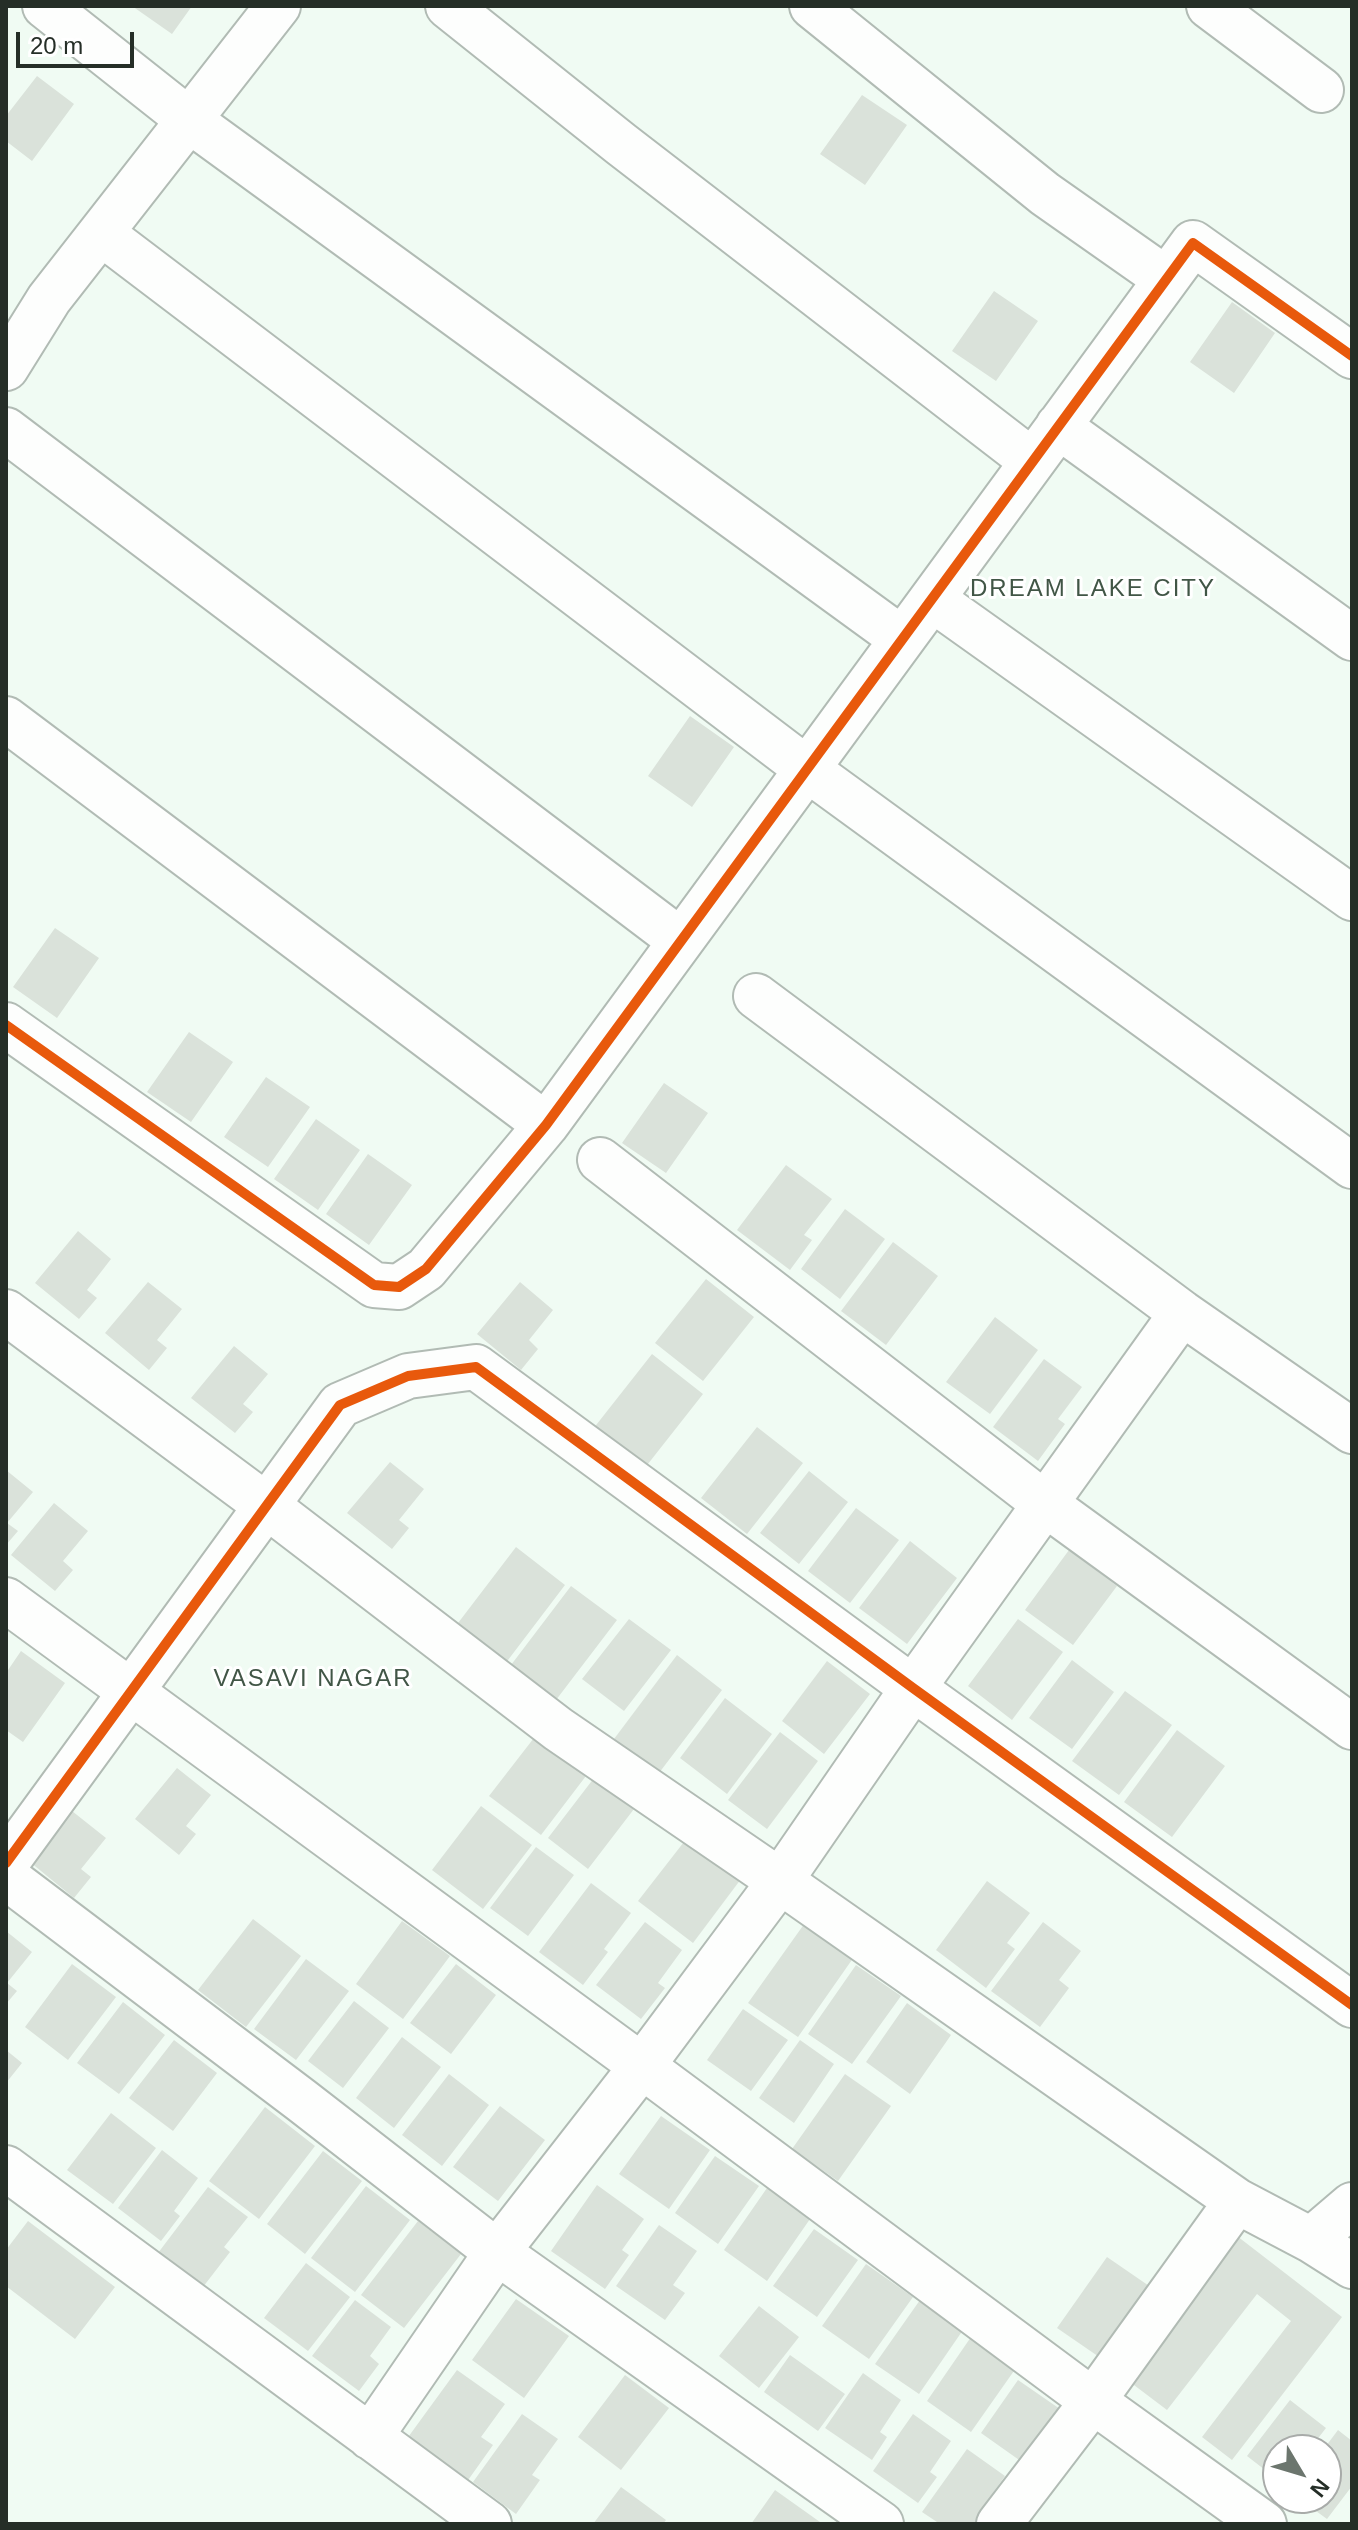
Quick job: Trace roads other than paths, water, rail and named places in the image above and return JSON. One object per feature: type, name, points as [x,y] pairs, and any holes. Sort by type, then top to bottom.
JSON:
[{"type":"street","points":[[45,6],[189,120],[902,639]]},
{"type":"street","points":[[13,342],[278,6]]},
{"type":"street","points":[[448,6],[621,144],[1032,461]]},
{"type":"street","points":[[812,6],[1045,194],[1166,279]]},
{"type":"street","points":[[1209,6],[1321,90]]},
{"type":"street","points":[[101,233],[807,769],[1352,1166]]},
{"type":"street","points":[[6,1025],[374,1285],[399,1287],[426,1269],[546,1125],[1193,243],[1352,356]]},
{"type":"street","points":[[1058,426],[1352,638]]},
{"type":"street","points":[[6,430],[681,941]]},
{"type":"street","points":[[932,599],[1352,898]]},
{"type":"street","points":[[6,719],[546,1125]]},
{"type":"street","points":[[756,996],[1182,1313],[1352,1431]]},
{"type":"street","points":[[600,1160],[1044,1503],[1352,1727]]},
{"type":"street","points":[[6,1312],[267,1506],[558,1729],[1237,2201],[1311,2240],[1352,2266]]},
{"type":"street","points":[[370,2437],[497,2252],[642,2066],[780,1881],[913,1688],[1182,1313]]},
{"type":"street","points":[[6,1863],[340,1405],[408,1376],[476,1367],[1352,2005]]},
{"type":"street","points":[[6,1600],[1264,2524]]},
{"type":"street","points":[[6,1877],[497,2252],[881,2524]]},
{"type":"street","points":[[6,2168],[489,2524]]},
{"type":"street","points":[[999,2524],[1093,2401],[1237,2201]]},
{"type":"street","points":[[1311,2240],[1352,2205]]},
{"type":"district","name":"DREAM LAKE CITY","points":[[1093,589]]},
{"type":"district","name":"VASAVI NAGAR","points":[[313,1679]]}]
